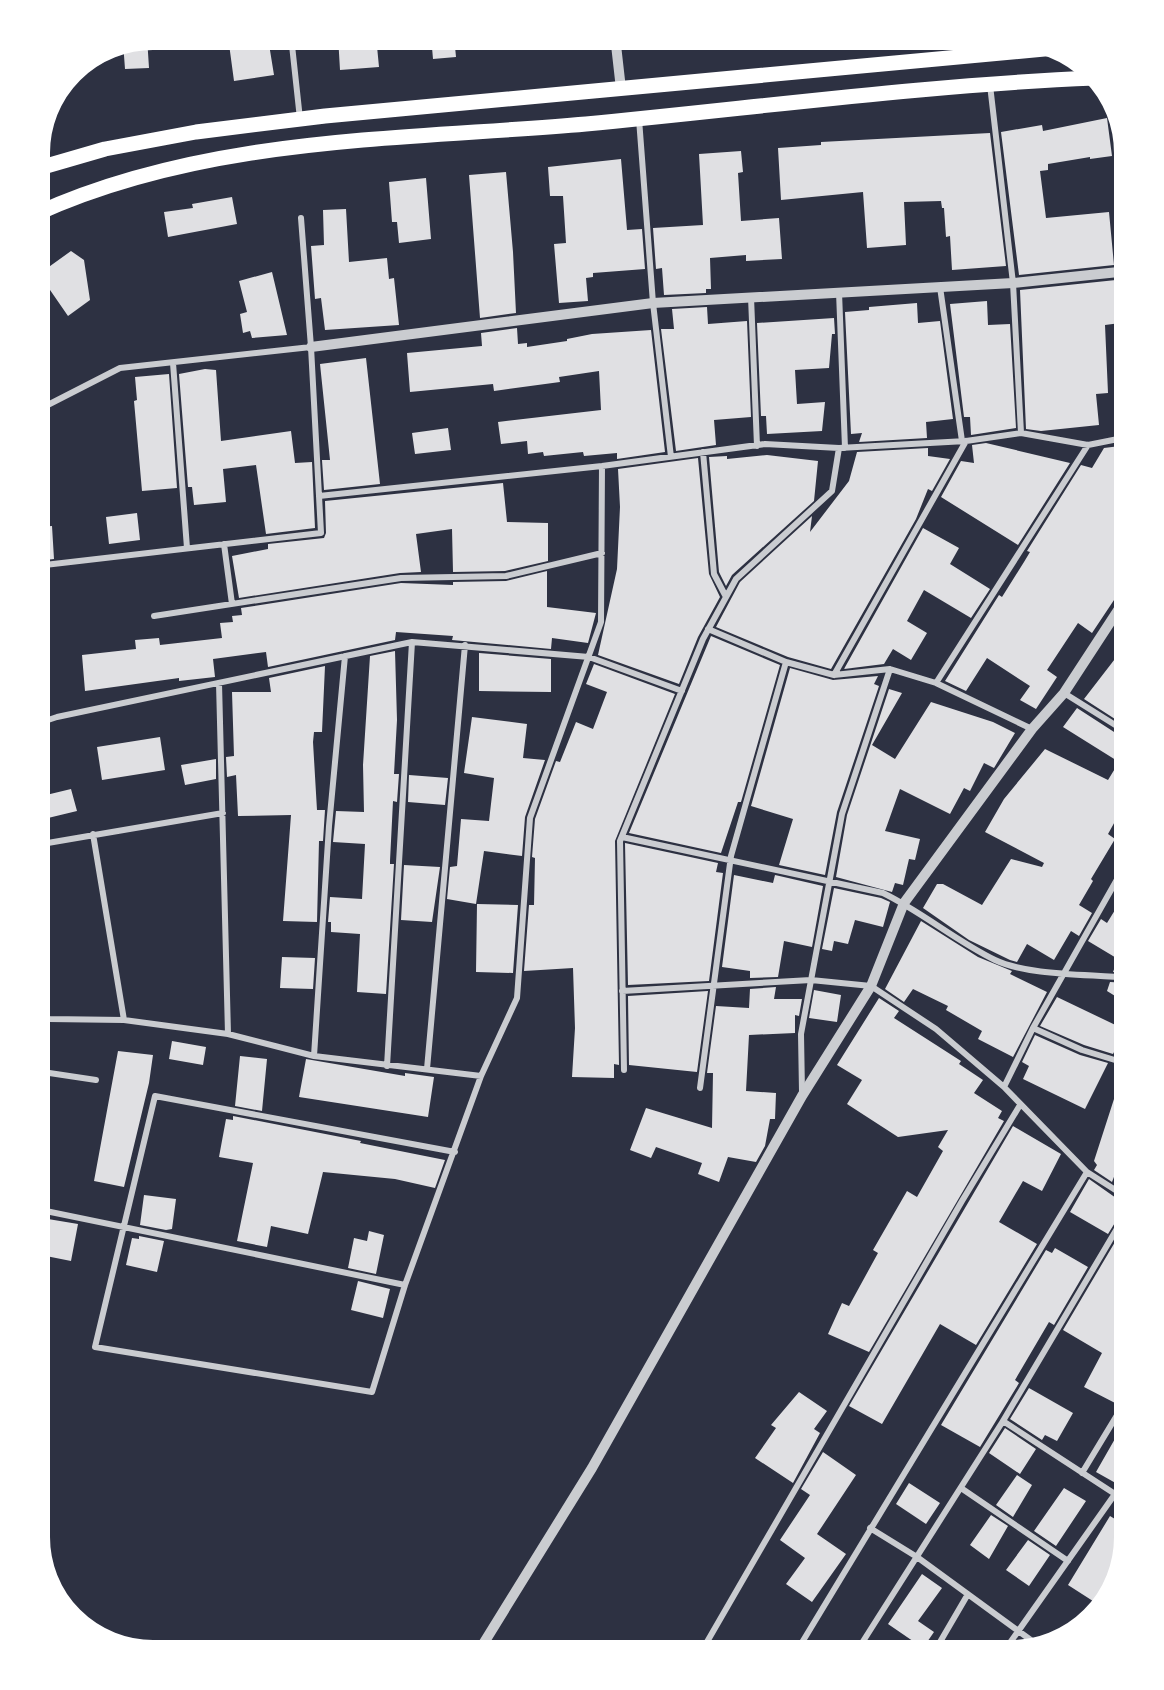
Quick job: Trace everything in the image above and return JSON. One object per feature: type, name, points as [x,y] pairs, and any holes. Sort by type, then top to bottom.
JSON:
[{"type":"main road","points":[[47,166],[127,144],[196,132],[300,119],[1036,50]]},
{"type":"main road","points":[[47,210],[125,179],[198,162],[326,144],[639,119],[990,84],[1086,78]]},
{"type":"street","points":[[292,46],[300,119]]},
{"type":"street","points":[[616,47],[621,89]]},
{"type":"street","points":[[992,47],[993,53]]},
{"type":"street","points":[[990,84],[1013,283],[1021,433]]},
{"type":"street","points":[[639,119],[653,303],[671,457]]},
{"type":"street","points":[[47,565],[321,533],[311,347],[301,218]]},
{"type":"street","points":[[47,405],[120,368],[311,347],[653,303],[1013,283],[1118,272]]},
{"type":"street","points":[[834,675],[964,441],[940,287]]},
{"type":"street","points":[[624,1070],[622,837],[681,691],[725,595],[736,579],[832,491],[842,448],[839,292]]},
{"type":"street","points":[[751,297],[757,446]]},
{"type":"street","points":[[173,363],[187,548]]},
{"type":"street","points":[[319,496],[602,466],[757,446],[842,448],[964,441],[1021,433],[1088,446],[1118,439]]},
{"type":"street","points":[[936,683],[1088,446]]},
{"type":"street","points":[[703,452],[714,574],[725,595]]},
{"type":"street","points":[[455,1152],[155,1096],[95,1347],[372,1392],[405,1285],[455,1152],[481,1076],[517,998],[530,818],[601,622],[602,466]]},
{"type":"street","points":[[224,544],[232,604]]},
{"type":"street","points":[[154,616],[401,578],[506,576],[602,553]]},
{"type":"street","points":[[486,1643],[592,1468],[802,1096],[871,986],[904,903],[1032,729],[1064,693],[1118,610]]},
{"type":"street","points":[[708,629],[786,662],[834,675],[890,669],[936,683],[1032,729]]},
{"type":"street","points":[[47,722],[412,642],[590,657],[681,691]]},
{"type":"street","points":[[387,1066],[412,642]]},
{"type":"street","points":[[427,1070],[465,645]]},
{"type":"street","points":[[314,1056],[329,826],[345,656]]},
{"type":"street","points":[[700,1088],[731,859],[786,662]]},
{"type":"street","points":[[802,1096],[801,1034],[843,814],[890,669]]},
{"type":"street","points":[[219,683],[228,1034]]},
{"type":"street","points":[[1064,693],[1118,728]]},
{"type":"street","points":[[47,843],[223,813]]},
{"type":"street","points":[[93,834],[124,1020]]},
{"type":"street","points":[[622,837],[883,893],[904,903],[996,960],[1032,971],[1118,977]]},
{"type":"street","points":[[1004,1087],[1033,1028],[1118,878]]},
{"type":"street","points":[[622,991],[811,980],[871,986],[936,1029],[1004,1087],[1020,1106],[1087,1172],[1118,1192]]},
{"type":"street","points":[[47,1018],[124,1020],[228,1034],[314,1056],[481,1076]]},
{"type":"street","points":[[1033,1028],[1082,1050],[1118,1061]]},
{"type":"street","points":[[47,1073],[96,1080]]},
{"type":"street","points":[[706,1644],[956,1211],[1020,1106]]},
{"type":"street","points":[[801,1644],[1087,1172]]},
{"type":"street","points":[[47,1211],[405,1285]]},
{"type":"street","points":[[862,1644],[1003,1421],[1118,1227]]},
{"type":"street","points":[[1082,1473],[1118,1414]]},
{"type":"street","points":[[1003,1421],[1115,1494],[1009,1644]]},
{"type":"street","points":[[960,1488],[1068,1561]]},
{"type":"street","points":[[870,1528],[917,1557],[1033,1641]]},
{"type":"street","points":[[939,1644],[968,1594]]},
{"type":"building","points":[[148,46],[149,68],[125,69],[124,51]]},
{"type":"building","points":[[229,46],[269,46],[274,75],[234,81]]},
{"type":"building","points":[[339,46],[377,46],[379,67],[340,70]]},
{"type":"building","points":[[432,46],[455,46],[456,57],[433,59]]},
{"type":"building","points":[[1107,118],[1112,156],[1048,164],[1048,170],[1040,171],[1046,218],[1109,212],[1114,265],[1019,275],[1001,132],[1042,125],[1043,131]]},
{"type":"building","points":[[990,133],[1006,266],[952,270],[950,236],[946,237],[944,208],[942,208],[941,201],[904,202],[906,245],[867,248],[863,192],[781,200],[778,148],[821,145],[821,142]]},
{"type":"building","points":[[741,151],[743,172],[738,173],[741,221],[779,218],[782,259],[746,261],[746,255],[710,258],[711,289],[706,289],[706,293],[664,295],[662,268],[656,269],[653,228],[703,225],[699,154]]},
{"type":"building","points":[[621,159],[627,230],[642,229],[645,269],[593,273],[593,277],[586,278],[588,301],[559,303],[554,244],[566,243],[563,196],[550,196],[548,167]]},
{"type":"building","points":[[506,172],[516,313],[480,318],[469,175]]},
{"type":"building","points":[[426,178],[431,239],[399,243],[397,222],[392,222],[389,182]]},
{"type":"building","points":[[232,197],[237,224],[168,237],[164,212],[193,208],[192,204]]},
{"type":"building","points":[[346,209],[349,262],[387,258],[389,279],[394,278],[399,325],[325,330],[321,298],[315,299],[311,246],[324,245],[323,210]]},
{"type":"building","points":[[71,251],[84,260],[90,300],[68,316],[47,286],[47,268]]},
{"type":"building","points":[[272,272],[287,335],[252,338],[250,331],[243,333],[240,314],[247,312],[239,281]]},
{"type":"building","points":[[1116,280],[1118,323],[1105,325],[1108,393],[1096,394],[1099,425],[1041,431],[1026,429],[1020,290]]},
{"type":"building","points":[[987,301],[988,325],[1010,324],[1016,428],[971,435],[970,417],[964,417],[950,304]]},
{"type":"building","points":[[917,303],[918,323],[940,321],[953,419],[926,422],[927,438],[859,442],[862,433],[851,434],[845,312],[869,310],[869,307]]},
{"type":"building","points":[[707,307],[708,324],[747,321],[751,417],[714,420],[716,445],[676,451],[661,329],[674,329],[672,309]]},
{"type":"building","points":[[834,318],[835,334],[832,334],[829,368],[795,370],[797,404],[825,402],[822,431],[767,434],[766,416],[761,416],[757,323]]},
{"type":"building","points":[[517,328],[518,344],[527,343],[527,347],[567,341],[567,339],[592,334],[651,330],[665,452],[617,459],[617,453],[584,456],[583,452],[544,456],[543,452],[528,454],[527,441],[501,444],[498,422],[601,410],[599,371],[559,377],[560,382],[494,391],[493,384],[410,392],[407,353],[482,346],[481,333]]},
{"type":"building","points":[[366,358],[380,484],[324,490],[322,460],[330,460],[320,364]]},
{"type":"building","points":[[205,369],[216,370],[221,441],[291,431],[295,463],[312,462],[315,528],[266,534],[256,465],[223,469],[226,502],[194,505],[192,487],[188,487],[179,374]]},
{"type":"building","points":[[169,374],[177,488],[142,491],[134,401],[137,400],[135,377]]},
{"type":"building","points":[[448,428],[451,450],[415,454],[412,433]]},
{"type":"building","points":[[986,443],[1070,463],[1018,545],[941,497],[961,461],[974,463],[972,445]]},
{"type":"building","points":[[1118,446],[1118,594],[1092,633],[1078,623],[1047,670],[1057,677],[1036,709],[1020,700],[1030,686],[987,658],[966,691],[945,681],[999,595],[1002,597],[1030,552],[1027,551],[1081,465],[1092,468],[1104,448]]},
{"type":"building","points":[[928,448],[928,456],[950,459],[932,491],[928,489],[916,519],[831,669],[788,657],[716,627],[740,582],[812,516],[810,532],[849,481],[857,452]]},
{"type":"building","points":[[767,455],[818,461],[814,501],[732,575],[726,586],[719,572],[709,457],[727,456],[727,459]]},
{"type":"building","points":[[698,458],[709,574],[720,597],[698,637],[679,684],[598,655],[617,569],[620,507],[618,469]]},
{"type":"building","points":[[503,483],[507,522],[548,523],[548,561],[505,571],[453,572],[452,529],[416,534],[421,572],[400,573],[239,598],[232,556],[268,549],[268,544],[324,538],[326,533],[325,501]]},
{"type":"building","points":[[137,513],[140,540],[109,544],[106,517]]},
{"type":"building","points":[[47,526],[52,526],[54,559],[47,560]]},
{"type":"building","points":[[923,528],[959,548],[950,564],[990,589],[971,618],[924,590],[907,621],[927,633],[911,660],[893,649],[884,664],[844,669]]},
{"type":"building","points":[[547,571],[547,607],[596,613],[588,643],[552,638],[551,649],[452,640],[453,636],[396,632],[395,640],[268,667],[266,652],[213,659],[215,677],[179,681],[179,678],[85,691],[82,655],[136,649],[135,640],[159,638],[160,645],[222,638],[220,623],[233,622],[232,616],[242,615],[241,608],[401,583],[453,585],[453,582],[506,581]]},
{"type":"building","points":[[711,636],[780,665],[741,802],[738,802],[721,853],[629,833]]},
{"type":"building","points":[[395,651],[397,720],[394,774],[399,774],[397,802],[393,801],[390,864],[394,864],[386,994],[357,992],[360,934],[331,932],[331,922],[328,922],[330,897],[362,899],[365,844],[333,842],[336,811],[364,812],[363,765],[370,656]]},
{"type":"building","points":[[479,653],[551,659],[551,692],[479,691]]},
{"type":"building","points":[[1118,655],[1118,715],[1115,719],[1084,699]]},
{"type":"building","points":[[594,664],[675,694],[615,841],[619,1065],[614,1064],[614,1078],[572,1077],[575,1028],[573,968],[524,971],[529,905],[534,905],[535,858],[532,857],[535,819],[556,761],[560,762],[576,722],[593,729],[607,692],[586,684]]},
{"type":"building","points":[[325,666],[322,732],[314,732],[313,742],[317,810],[325,810],[323,841],[319,841],[317,922],[283,921],[291,815],[238,816],[236,775],[227,777],[226,757],[234,756],[232,692],[271,692],[269,678]]},
{"type":"building","points":[[790,668],[833,680],[878,676],[874,684],[879,686],[837,812],[825,875],[779,865],[793,819],[751,806]]},
{"type":"building","points":[[889,689],[902,693],[872,745],[895,759],[931,702],[993,722],[1015,733],[994,768],[984,763],[970,791],[964,788],[950,814],[900,789],[885,831],[920,839],[915,860],[909,859],[903,885],[895,883],[892,892],[836,877],[847,815]]},
{"type":"building","points":[[1077,708],[1118,735],[1118,761],[1063,727]]},
{"type":"building","points":[[472,717],[527,724],[523,758],[545,760],[525,817],[522,856],[484,851],[476,904],[447,899],[450,867],[457,866],[461,819],[489,821],[494,778],[464,773]]},
{"type":"building","points":[[160,737],[165,770],[102,780],[97,747]]},
{"type":"building","points":[[1045,749],[1108,780],[1118,764],[1118,816],[1108,834],[1115,839],[1091,879],[1093,881],[1079,905],[1092,913],[1079,936],[1071,931],[1054,960],[1027,944],[1017,962],[1010,960],[969,940],[923,908],[937,884],[943,884],[982,905],[1011,859],[1042,867],[1044,863],[985,832],[1004,799]]},
{"type":"building","points":[[216,759],[216,779],[185,785],[181,765]]},
{"type":"building","points":[[409,775],[448,778],[445,805],[408,802]]},
{"type":"building","points":[[71,789],[77,811],[48,818],[47,795]]},
{"type":"building","points":[[625,843],[718,863],[716,872],[723,873],[709,981],[628,985]]},
{"type":"building","points":[[404,865],[440,867],[432,922],[401,920]]},
{"type":"building","points":[[734,875],[773,883],[775,875],[823,886],[812,947],[784,941],[778,977],[750,978],[750,971],[722,967]]},
{"type":"building","points":[[834,888],[890,902],[883,927],[855,920],[848,944],[834,941],[832,951],[822,949]]},
{"type":"building","points":[[477,904],[518,905],[513,973],[476,972]]},
{"type":"building","points":[[1118,905],[1118,959],[1088,941],[1101,919],[1107,923]]},
{"type":"building","points":[[921,921],[978,957],[1012,971],[1010,974],[1047,992],[1013,1057],[978,1039],[982,1031],[946,1010],[948,1006],[913,989],[904,1002],[885,989]]},
{"type":"building","points":[[282,957],[315,958],[313,989],[280,988]]},
{"type":"building","points":[[1118,959],[1118,972],[1113,972]]},
{"type":"building","points":[[1110,982],[1118,982],[1118,998],[1107,991]]},
{"type":"building","points":[[776,987],[774,999],[802,999],[799,1016],[795,1015],[795,1033],[749,1035],[746,1091],[776,1093],[775,1119],[770,1119],[765,1146],[756,1162],[728,1157],[719,1182],[698,1174],[702,1163],[656,1147],[651,1158],[630,1150],[646,1108],[712,1128],[713,1073],[707,1073],[716,1006],[749,1008],[750,989]]},
{"type":"building","points":[[814,990],[841,995],[837,1022],[809,1018]]},
{"type":"building","points":[[708,991],[697,1072],[629,1065],[628,996]]},
{"type":"building","points":[[1057,997],[1118,1026],[1118,1049],[1116,1048],[1113,1054],[1084,1045],[1040,1026]]},
{"type":"building","points":[[879,998],[899,1011],[894,1018],[961,1061],[959,1064],[983,1080],[974,1093],[1002,1111],[998,1118],[1004,1121],[869,1352],[828,1334],[842,1303],[849,1306],[878,1253],[873,1250],[907,1191],[917,1197],[943,1151],[938,1147],[948,1130],[898,1137],[847,1104],[862,1080],[837,1065]]},
{"type":"building","points":[[1035,1035],[1080,1055],[1108,1063],[1085,1109],[1023,1079],[1029,1066],[1022,1062]]},
{"type":"building","points":[[172,1041],[206,1047],[203,1065],[169,1059]]},
{"type":"building","points":[[118,1051],[153,1055],[149,1083],[124,1187],[94,1181]]},
{"type":"building","points":[[240,1056],[267,1059],[262,1111],[235,1106]]},
{"type":"building","points":[[306,1059],[405,1076],[405,1073],[434,1077],[428,1117],[299,1097]]},
{"type":"building","points":[[1118,1087],[1118,1167],[1112,1182],[1094,1170],[1097,1165],[1094,1161]]},
{"type":"building","points":[[233,1116],[445,1160],[435,1188],[395,1179],[323,1172],[308,1234],[271,1226],[267,1247],[237,1241],[253,1163],[219,1157],[226,1119],[233,1120]]},
{"type":"building","points":[[1013,1126],[1061,1154],[1042,1191],[1023,1181],[999,1222],[1037,1244],[976,1345],[940,1324],[882,1424],[849,1406]]},
{"type":"building","points":[[1089,1179],[1118,1199],[1118,1218],[1108,1234],[1070,1212]]},
{"type":"building","points":[[144,1195],[176,1199],[172,1229],[140,1225]]},
{"type":"building","points":[[47,1219],[78,1224],[71,1261],[47,1256]]},
{"type":"building","points":[[369,1231],[384,1235],[376,1274],[348,1268],[354,1238],[367,1241]]},
{"type":"building","points":[[139,1236],[164,1241],[157,1272],[126,1265],[132,1238],[139,1239]]},
{"type":"building","points":[[1118,1237],[1117,1404],[1084,1387],[1102,1353],[1063,1330]]},
{"type":"building","points":[[1055,1248],[1088,1267],[1054,1325],[1049,1322],[1015,1380],[1019,1383],[980,1447],[941,1425],[1046,1250],[1052,1253]]},
{"type":"building","points":[[358,1281],[390,1289],[383,1318],[351,1310]]},
{"type":"building","points":[[1029,1388],[1073,1413],[1057,1441],[1045,1435],[1042,1440],[1010,1419]]},
{"type":"building","points":[[799,1392],[827,1411],[814,1429],[820,1433],[793,1483],[755,1458],[776,1428],[771,1425]]},
{"type":"building","points":[[1005,1428],[1036,1449],[1020,1474],[989,1453]]},
{"type":"building","points":[[1118,1434],[1118,1484],[1096,1472]]},
{"type":"building","points":[[823,1452],[856,1475],[817,1534],[846,1554],[812,1602],[786,1584],[805,1558],[780,1540],[810,1495],[801,1489]]},
{"type":"building","points":[[1017,1475],[1032,1485],[1013,1517],[996,1505]]},
{"type":"building","points":[[909,1483],[940,1503],[926,1524],[896,1504]]},
{"type":"building","points":[[1064,1488],[1086,1501],[1056,1546],[1034,1531]]},
{"type":"building","points":[[991,1515],[1008,1526],[989,1559],[970,1545]]},
{"type":"building","points":[[1110,1516],[1118,1521],[1114,1564],[1095,1602],[1068,1585]]},
{"type":"building","points":[[1028,1540],[1050,1555],[1029,1586],[1006,1570]]},
{"type":"building","points":[[922,1574],[942,1588],[918,1621],[934,1632],[926,1644],[917,1644],[888,1624]]}]
